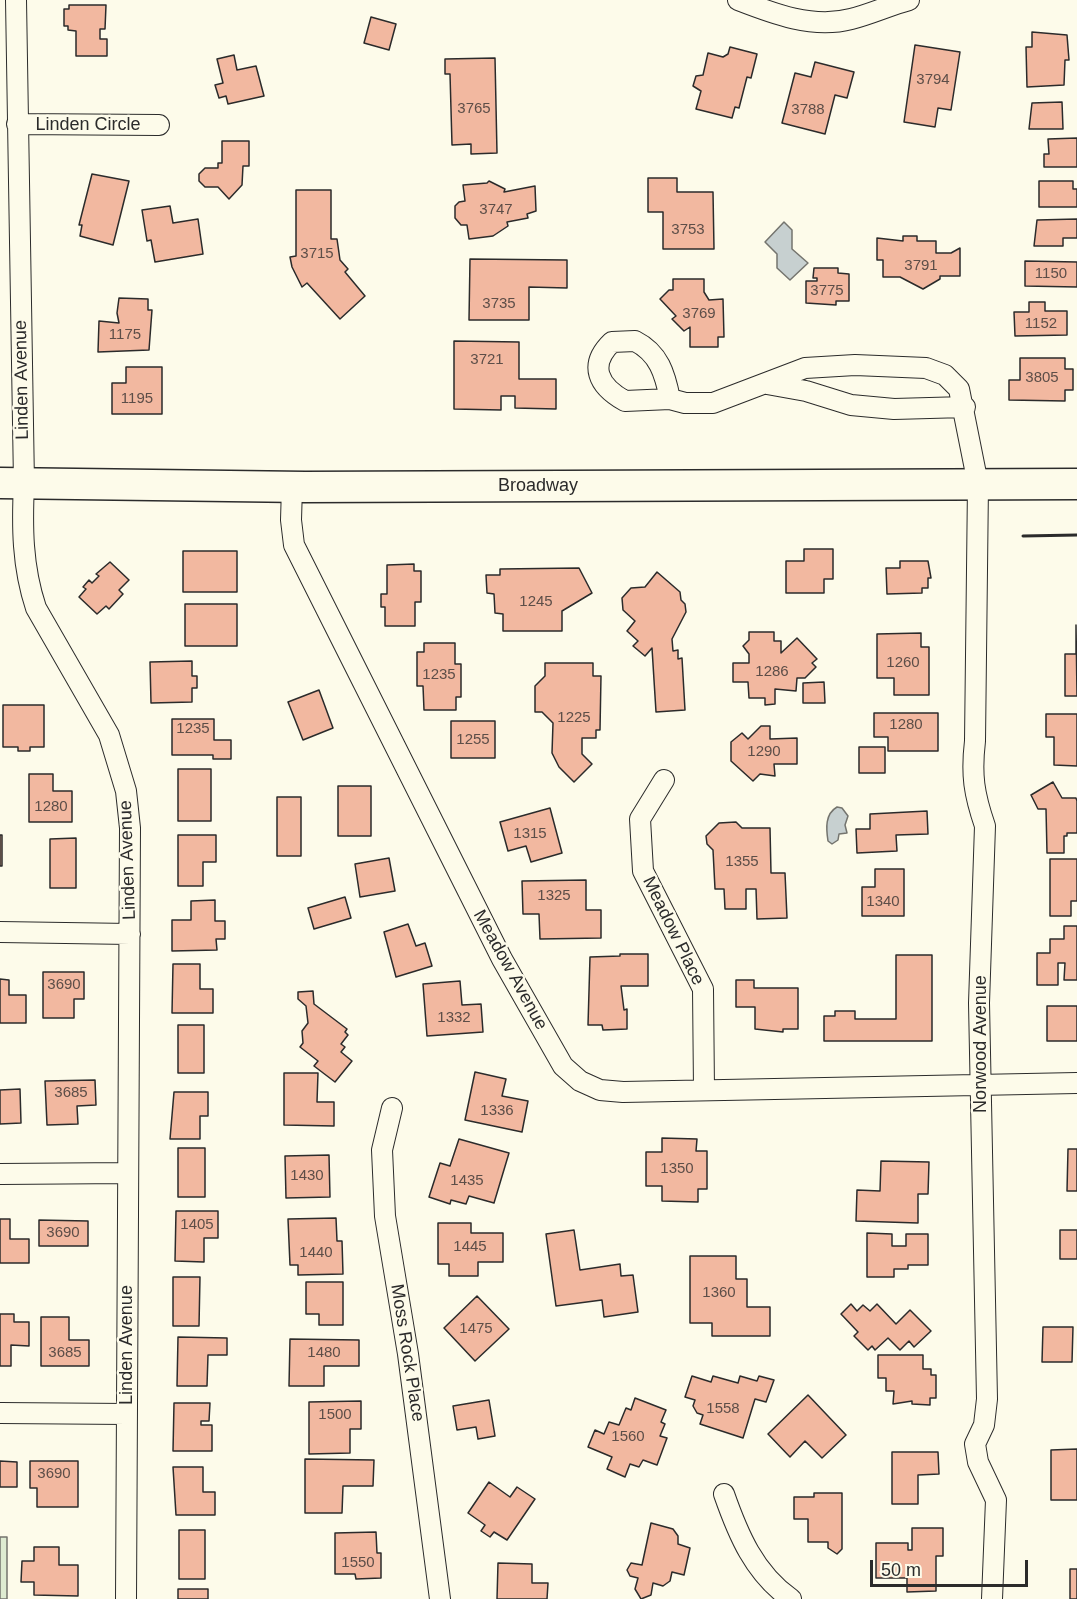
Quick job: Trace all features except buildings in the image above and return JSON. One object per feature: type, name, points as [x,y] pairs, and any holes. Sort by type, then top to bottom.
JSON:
[{"type":"main road","name":"Broadway","points":[[12,483],[292,487],[1077,484]]},
{"type":"street","name":"Linden Avenue","points":[[16,0],[17,124],[12,483],[29,587],[36,608],[109,735],[121,770],[130,828],[126,1599]]},
{"type":"street","points":[[738,0],[772,13],[808,22],[849,19],[909,0]]},
{"type":"street","name":"Linden Circle","points":[[17,124],[159,125]]},
{"type":"street","name":"Norwood Avenue","points":[[670,399],[685,403],[713,403],[805,368],[855,365],[926,368],[945,375],[959,389],[965,407],[978,484],[975,741],[972,774],[975,800],[985,826],[979,1003],[987,1398],[984,1425],[975,1444],[978,1462],[996,1500],[992,1599]]},
{"type":"street","points":[[765,384],[806,391],[851,405],[894,409],[965,407]]},
{"type":"street","name":"Meadow Avenue","points":[[292,487],[294,546],[502,959],[563,1066],[580,1080],[600,1090],[623,1092],[1077,1083]]},
{"type":"street","name":"Meadow Place","points":[[664,780],[640,819],[643,871],[703,989],[704,1090]]},
{"type":"street","points":[[0,932],[130,934]]},
{"type":"street","name":"Moss Rock Place","points":[[392,1108],[382,1150],[385,1216],[408,1354],[440,1599]]},
{"type":"street","points":[[0,1174],[127,1173]]},
{"type":"street","points":[[0,1413],[127,1414]]},
{"type":"street","points":[[724,1494],[739,1536],[756,1564],[791,1599]]},
{"type":"green space","points":[[0,1537],[7,1537],[7,1599],[0,1599]]},
{"type":"shaded area","points":[[784,222],[792,230],[792,249],[808,263],[790,280],[777,268],[777,254],[765,242]]},
{"type":"shaded area","points":[[837,807],[842,808],[848,816],[845,825],[847,833],[839,834],[838,840],[832,844],[828,841],[827,822],[830,813]]},
{"type":"wall","points":[[1023,536],[1077,535]]}]
